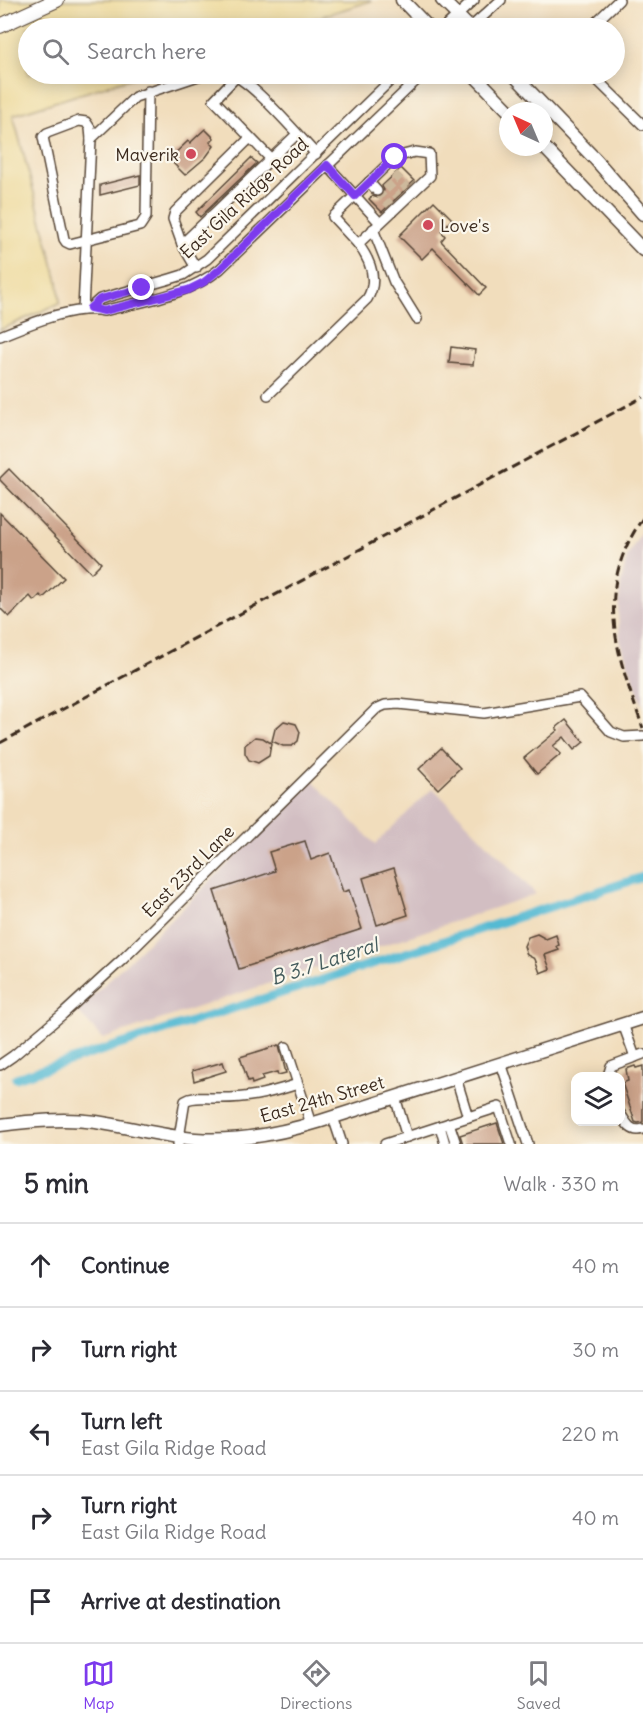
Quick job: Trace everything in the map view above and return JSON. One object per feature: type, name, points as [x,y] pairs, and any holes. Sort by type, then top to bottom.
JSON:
[{"type":"highway","points":[[0,26],[57,0]]},
{"type":"main road","points":[[402,0],[419,18]]},
{"type":"main road","points":[[442,0],[457,16]]},
{"type":"main road","points":[[483,84],[500,102]]},
{"type":"main road","points":[[523,84],[585,148],[643,214]]},
{"type":"main road","points":[[553,156],[643,250]]},
{"type":"main road","name":"East 24th Street","points":[[0,1125],[48,1120],[93,1122],[179,1140],[235,1139],[274,1134],[312,1124],[643,1018]]},
{"type":"street","points":[[457,16],[474,0]]},
{"type":"street","points":[[481,18],[501,0]]},
{"type":"street","points":[[600,18],[619,0]]},
{"type":"street","points":[[91,139],[135,97],[171,84]]},
{"type":"street","points":[[227,84],[214,100],[271,159]]},
{"type":"street","points":[[244,84],[316,154]]},
{"type":"street","name":"East Gila Ridge Road","points":[[87,309],[100,299],[170,279],[195,268],[207,259],[387,84]]},
{"type":"street","name":"East Gila Ridge Road","points":[[0,336],[47,318],[87,309],[104,311],[188,290],[204,282],[412,84]]},
{"type":"street","points":[[601,84],[643,125]]},
{"type":"street","points":[[87,309],[85,240],[90,128],[86,122],[79,121],[43,136],[66,242],[85,240],[140,226],[146,217],[148,91]]},
{"type":"street","points":[[182,244],[297,134]]},
{"type":"street","points":[[195,268],[182,244],[173,219],[175,212],[250,138]]},
{"type":"street","points":[[268,395],[367,299],[372,291],[373,279],[368,257],[333,217],[395,157],[416,152],[429,154],[429,176],[409,190],[358,244]]},
{"type":"street","points":[[327,165],[355,196],[376,225],[394,282],[417,320]]},
{"type":"street","points":[[386,166],[394,174]]},
{"type":"street","points":[[377,174],[386,183]]},
{"type":"street","points":[[369,182],[377,191]]},
{"type":"street","name":"East 23rd Lane","points":[[0,1065],[63,1014],[123,959],[369,715],[385,705],[398,704],[484,713],[580,697],[612,732],[624,737],[643,736]]},
{"type":"street","points":[[609,1072],[611,1066],[639,1056],[623,1024]]},
{"type":"street","points":[[286,1047],[312,1124]]},
{"type":"street","points":[[501,1063],[528,1144]]},
{"type":"street","points":[[456,1077],[468,1117]]},
{"type":"street","points":[[179,1140],[184,1101],[190,1097],[225,1099],[259,1096],[298,1084]]},
{"type":"street","points":[[395,1097],[407,1137]]},
{"type":"street","points":[[389,1143],[499,1107],[511,1144]]},
{"type":"street","points":[[333,1117],[342,1144]]},
{"type":"street","points":[[625,1120],[634,1130],[643,1128]]},
{"type":"street","points":[[444,1124],[445,1144]]},
{"type":"street","points":[[444,1124],[456,1144]]},
{"type":"shaded area","points":[[643,528],[643,707],[620,640],[618,613],[621,582],[627,557]]},
{"type":"shaded area","points":[[313,781],[375,844],[433,788],[536,894],[103,1039],[77,1011]]},
{"type":"sand","points":[[0,0],[371,1],[316,18],[18,18],[18,84],[112,84],[13,115],[58,282],[60,303],[0,330]]},
{"type":"building","name":"Maverik","points":[[205,129],[214,138],[210,142],[214,146],[206,157],[185,175],[169,159]]},
{"type":"building","points":[[251,158],[257,163],[200,217],[196,212]]},
{"type":"building","points":[[401,168],[414,181],[382,212],[369,199],[372,196],[378,198],[382,196],[384,190],[382,186]]},
{"type":"building","points":[[140,175],[140,185],[100,195],[100,185]]},
{"type":"building","name":"Love's","points":[[434,201],[452,219],[441,231],[445,236],[441,241],[486,288],[479,295],[433,248],[422,259],[399,236]]},
{"type":"building","points":[[451,347],[475,350],[473,365],[449,363]]},
{"type":"building","points":[[9,469],[101,563],[91,573],[0,480]]},
{"type":"building","points":[[0,513],[64,578],[43,598],[40,595],[34,601],[30,596],[9,617],[0,608]]},
{"type":"building","points":[[566,720],[584,742],[574,750],[564,737],[553,746],[561,754],[537,774],[524,758],[558,730],[556,728]]},
{"type":"building","points":[[284,721],[296,724],[300,732],[298,741],[292,746],[283,746],[272,741],[275,729]]},
{"type":"building","points":[[255,737],[263,738],[271,743],[269,756],[258,763],[249,760],[245,753],[245,745]]},
{"type":"building","points":[[441,748],[460,768],[438,789],[419,769]]},
{"type":"building","points":[[305,841],[311,860],[330,853],[343,892],[349,890],[362,929],[239,969],[214,891],[275,871],[269,852]]},
{"type":"building","points":[[394,868],[408,915],[377,925],[363,878]]},
{"type":"building","points":[[537,934],[546,939],[556,935],[559,945],[557,946],[559,950],[545,955],[550,969],[540,973],[535,959],[527,955],[524,946],[528,937]]},
{"type":"building","points":[[279,1045],[286,1073],[278,1075],[277,1072],[262,1076],[263,1080],[252,1084],[251,1080],[248,1081],[240,1057]]},
{"type":"building","points":[[223,1062],[226,1071],[194,1081],[192,1071]]},
{"type":"building","points":[[643,1066],[643,1122],[635,1122],[625,1092],[625,1082],[628,1081],[626,1069]]},
{"type":"building","points":[[497,1123],[504,1144],[463,1144],[460,1135]]},
{"type":"waterway","name":"B 3.7 Lateral","points":[[16,1078],[643,877]]},
{"type":"tunnel","points":[[394,174],[407,188]]},
{"type":"tunnel","points":[[386,183],[398,196]]},
{"type":"tunnel","points":[[377,191],[390,205]]},
{"type":"railway","points":[[0,743],[643,397]]},
{"type":"railway","points":[[643,518],[628,544],[618,570],[614,596],[614,622],[618,647],[643,728]]},
{"type":"place","name":"Maverik","points":[[191,154]]},
{"type":"place","name":"Love's","points":[[428,225]]},
{"type":"route","points":[[142,288],[100,299],[90,308],[104,311],[188,290],[204,282],[220,269],[327,165],[355,196],[395,157]]}]
